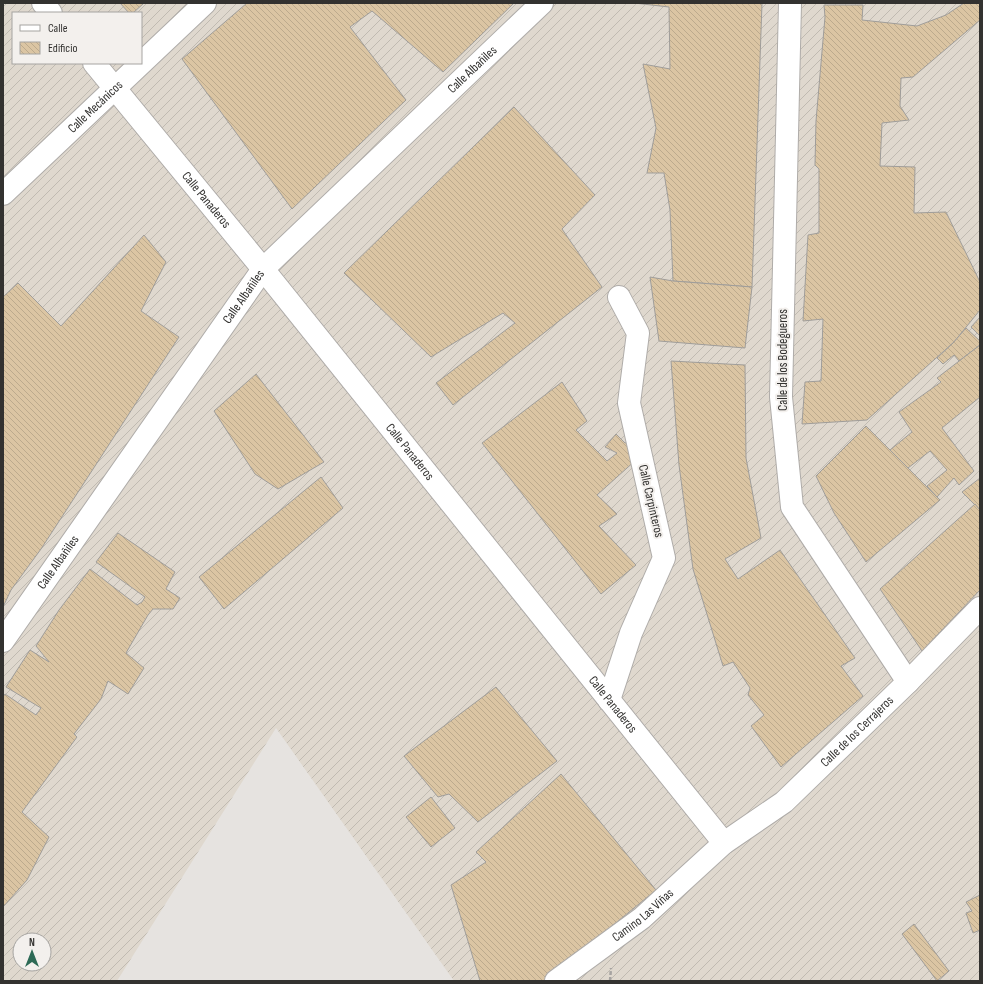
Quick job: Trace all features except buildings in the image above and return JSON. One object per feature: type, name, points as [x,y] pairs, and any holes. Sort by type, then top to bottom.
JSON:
[{"type":"street","points":[[43,3],[50,12]]},
{"type":"street","name":"Calle Mecánicos","points":[[142,62],[205,3]]},
{"type":"street","name":"Calle Albañiles","points":[[3,641],[263,269],[542,3]]},
{"type":"street","name":"Calle de los Bodegueros","points":[[790,3],[781,397],[792,507],[908,682]]},
{"type":"street","name":"Calle Panaderos","points":[[95,64],[263,269],[724,843]]},
{"type":"street","name":"Calle Mecánicos","points":[[3,194],[140,64]]},
{"type":"street","name":"Calle Carpinteros","points":[[609,700],[630,633],[664,558],[629,403],[638,333],[619,297]]},
{"type":"street","name":"Calle de los Cerrajeros","points":[[724,843],[784,802],[908,682],[980,608]]},
{"type":"street","name":"Camino Las Viñas","points":[[556,981],[642,918],[724,843]]},
{"type":"shaded area","points":[[3,3],[980,3],[980,981],[454,981],[276,728],[117,981],[3,981]]}]
